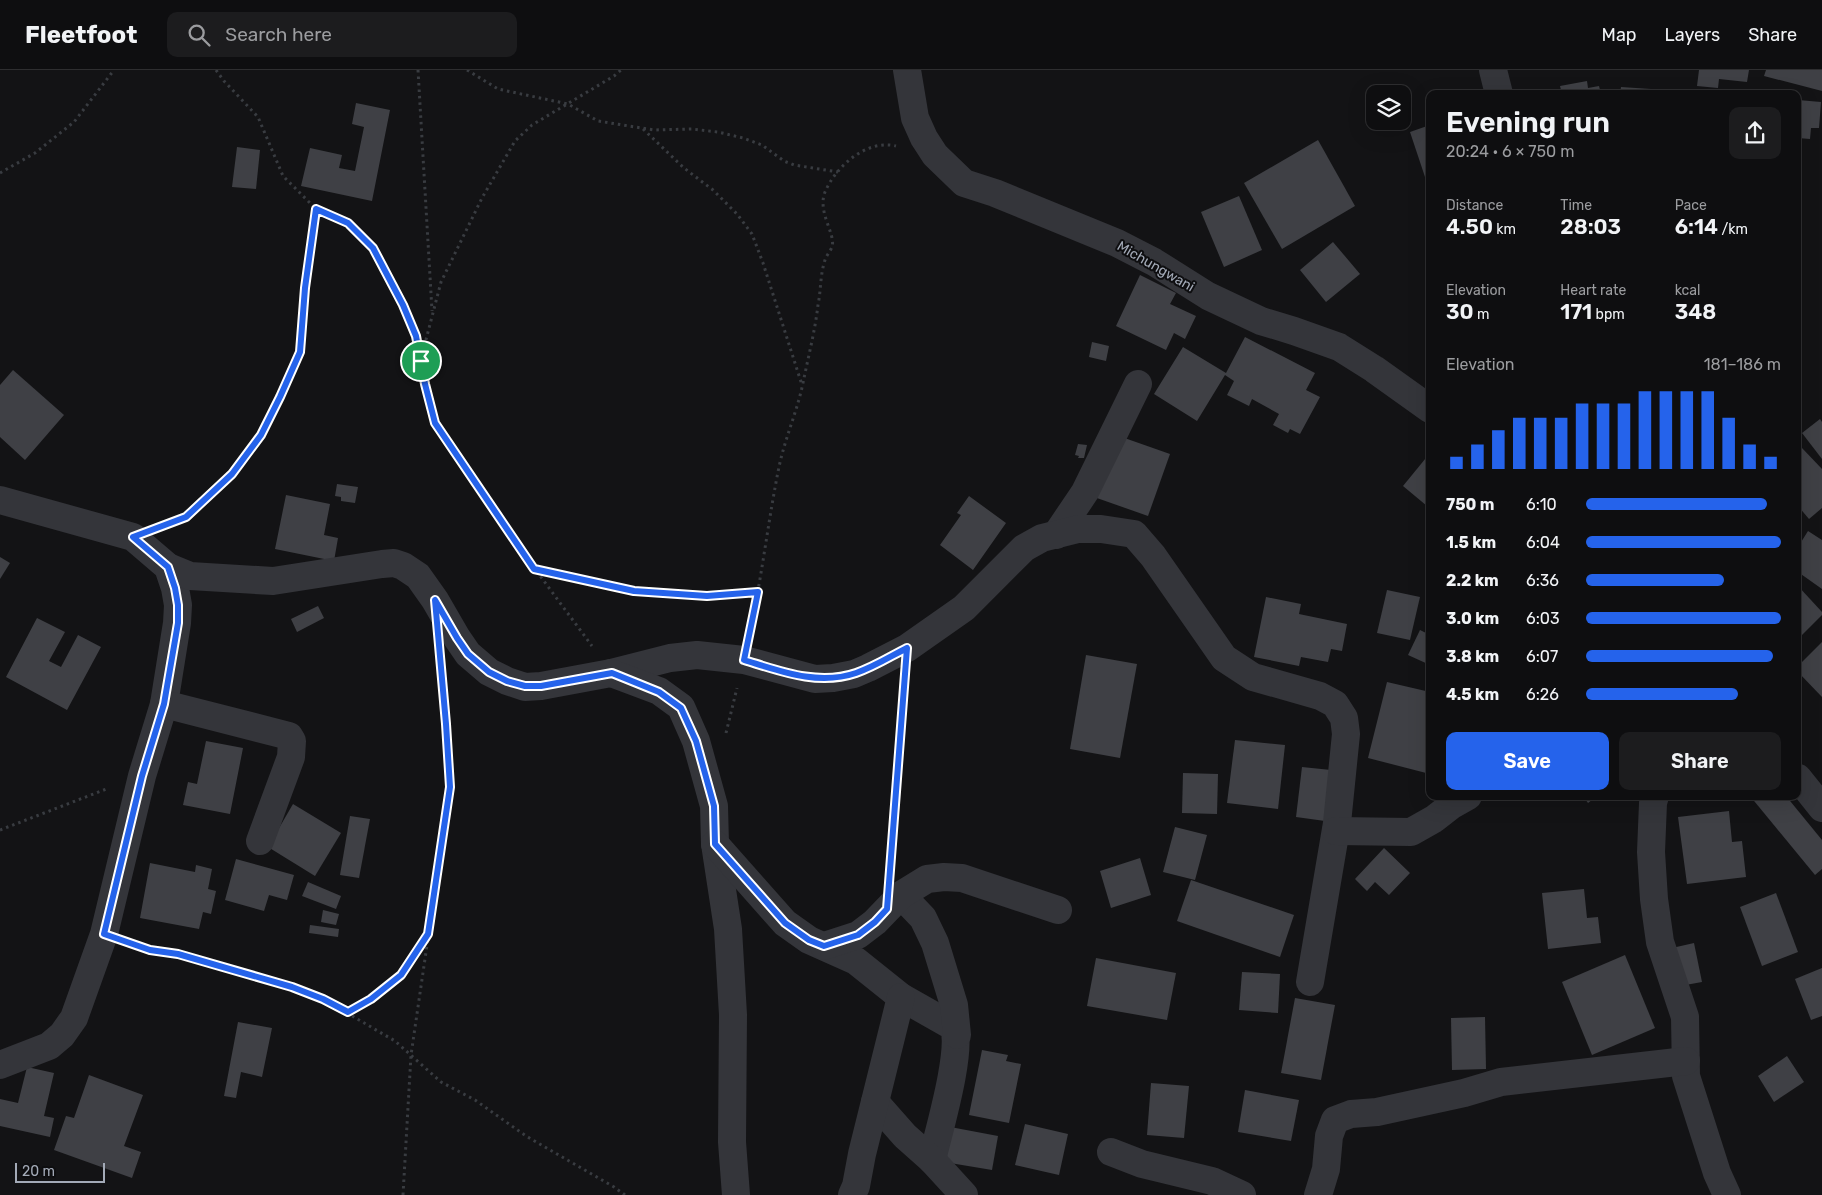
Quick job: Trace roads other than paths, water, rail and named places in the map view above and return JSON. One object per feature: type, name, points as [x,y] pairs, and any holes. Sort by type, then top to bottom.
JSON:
[{"type":"street","name":"Michungwani","points":[[907,70],[915,118],[924,138],[935,156],[964,183],[995,193],[1117,243],[1154,262],[1208,296],[1261,321],[1339,347],[1426,406]]},
{"type":"street","points":[[1493,70],[1498,90]]},
{"type":"street","points":[[1056,535],[1085,492],[1138,384]]},
{"type":"street","points":[[0,500],[133,537],[168,567],[190,576],[273,580],[382,564],[394,563],[403,566],[418,576],[468,654],[489,672],[525,686],[541,686],[612,673],[670,658],[697,655],[744,660],[815,679],[854,674],[907,648],[964,608],[1024,548],[1042,538],[1078,530],[1101,529],[1134,534],[1153,556],[1224,658],[1253,677],[1320,696],[1335,704],[1344,718],[1346,734],[1336,831],[1310,982]]},
{"type":"street","points":[[0,1065],[49,1046],[62,1035],[74,1018],[104,934],[142,776],[164,704],[178,623],[178,605],[175,588],[168,567]]},
{"type":"street","points":[[612,673],[659,692],[681,708],[696,741],[714,806],[715,844],[728,929],[733,1015],[732,1142],[736,1195]]},
{"type":"street","points":[[164,704],[289,736],[292,741],[290,757],[260,841]]},
{"type":"street","points":[[1801,782],[1822,808]]},
{"type":"street","points":[[1336,831],[1411,832],[1461,800]]},
{"type":"street","points":[[1655,800],[1651,852],[1654,899],[1660,942],[1685,1016],[1686,1076],[1717,1173],[1727,1195]]},
{"type":"street","points":[[715,844],[785,923],[809,940],[856,960],[901,997],[950,1023],[957,1035]]},
{"type":"street","points":[[824,946],[858,935],[875,922],[894,902],[927,879],[944,877],[962,878],[1058,910]]},
{"type":"street","points":[[894,902],[923,918],[936,943],[954,1005],[957,1035],[954,1062],[932,1160]]},
{"type":"street","points":[[856,1192],[875,1102],[901,997]]},
{"type":"street","points":[[1318,1195],[1326,1169],[1330,1136],[1335,1120],[1351,1114],[1377,1112],[1464,1093],[1501,1082],[1686,1061]]},
{"type":"street","points":[[875,1102],[905,1136],[932,1160],[964,1195]]},
{"type":"street","points":[[1112,1152],[1142,1164],[1212,1181],[1242,1195]]}]
